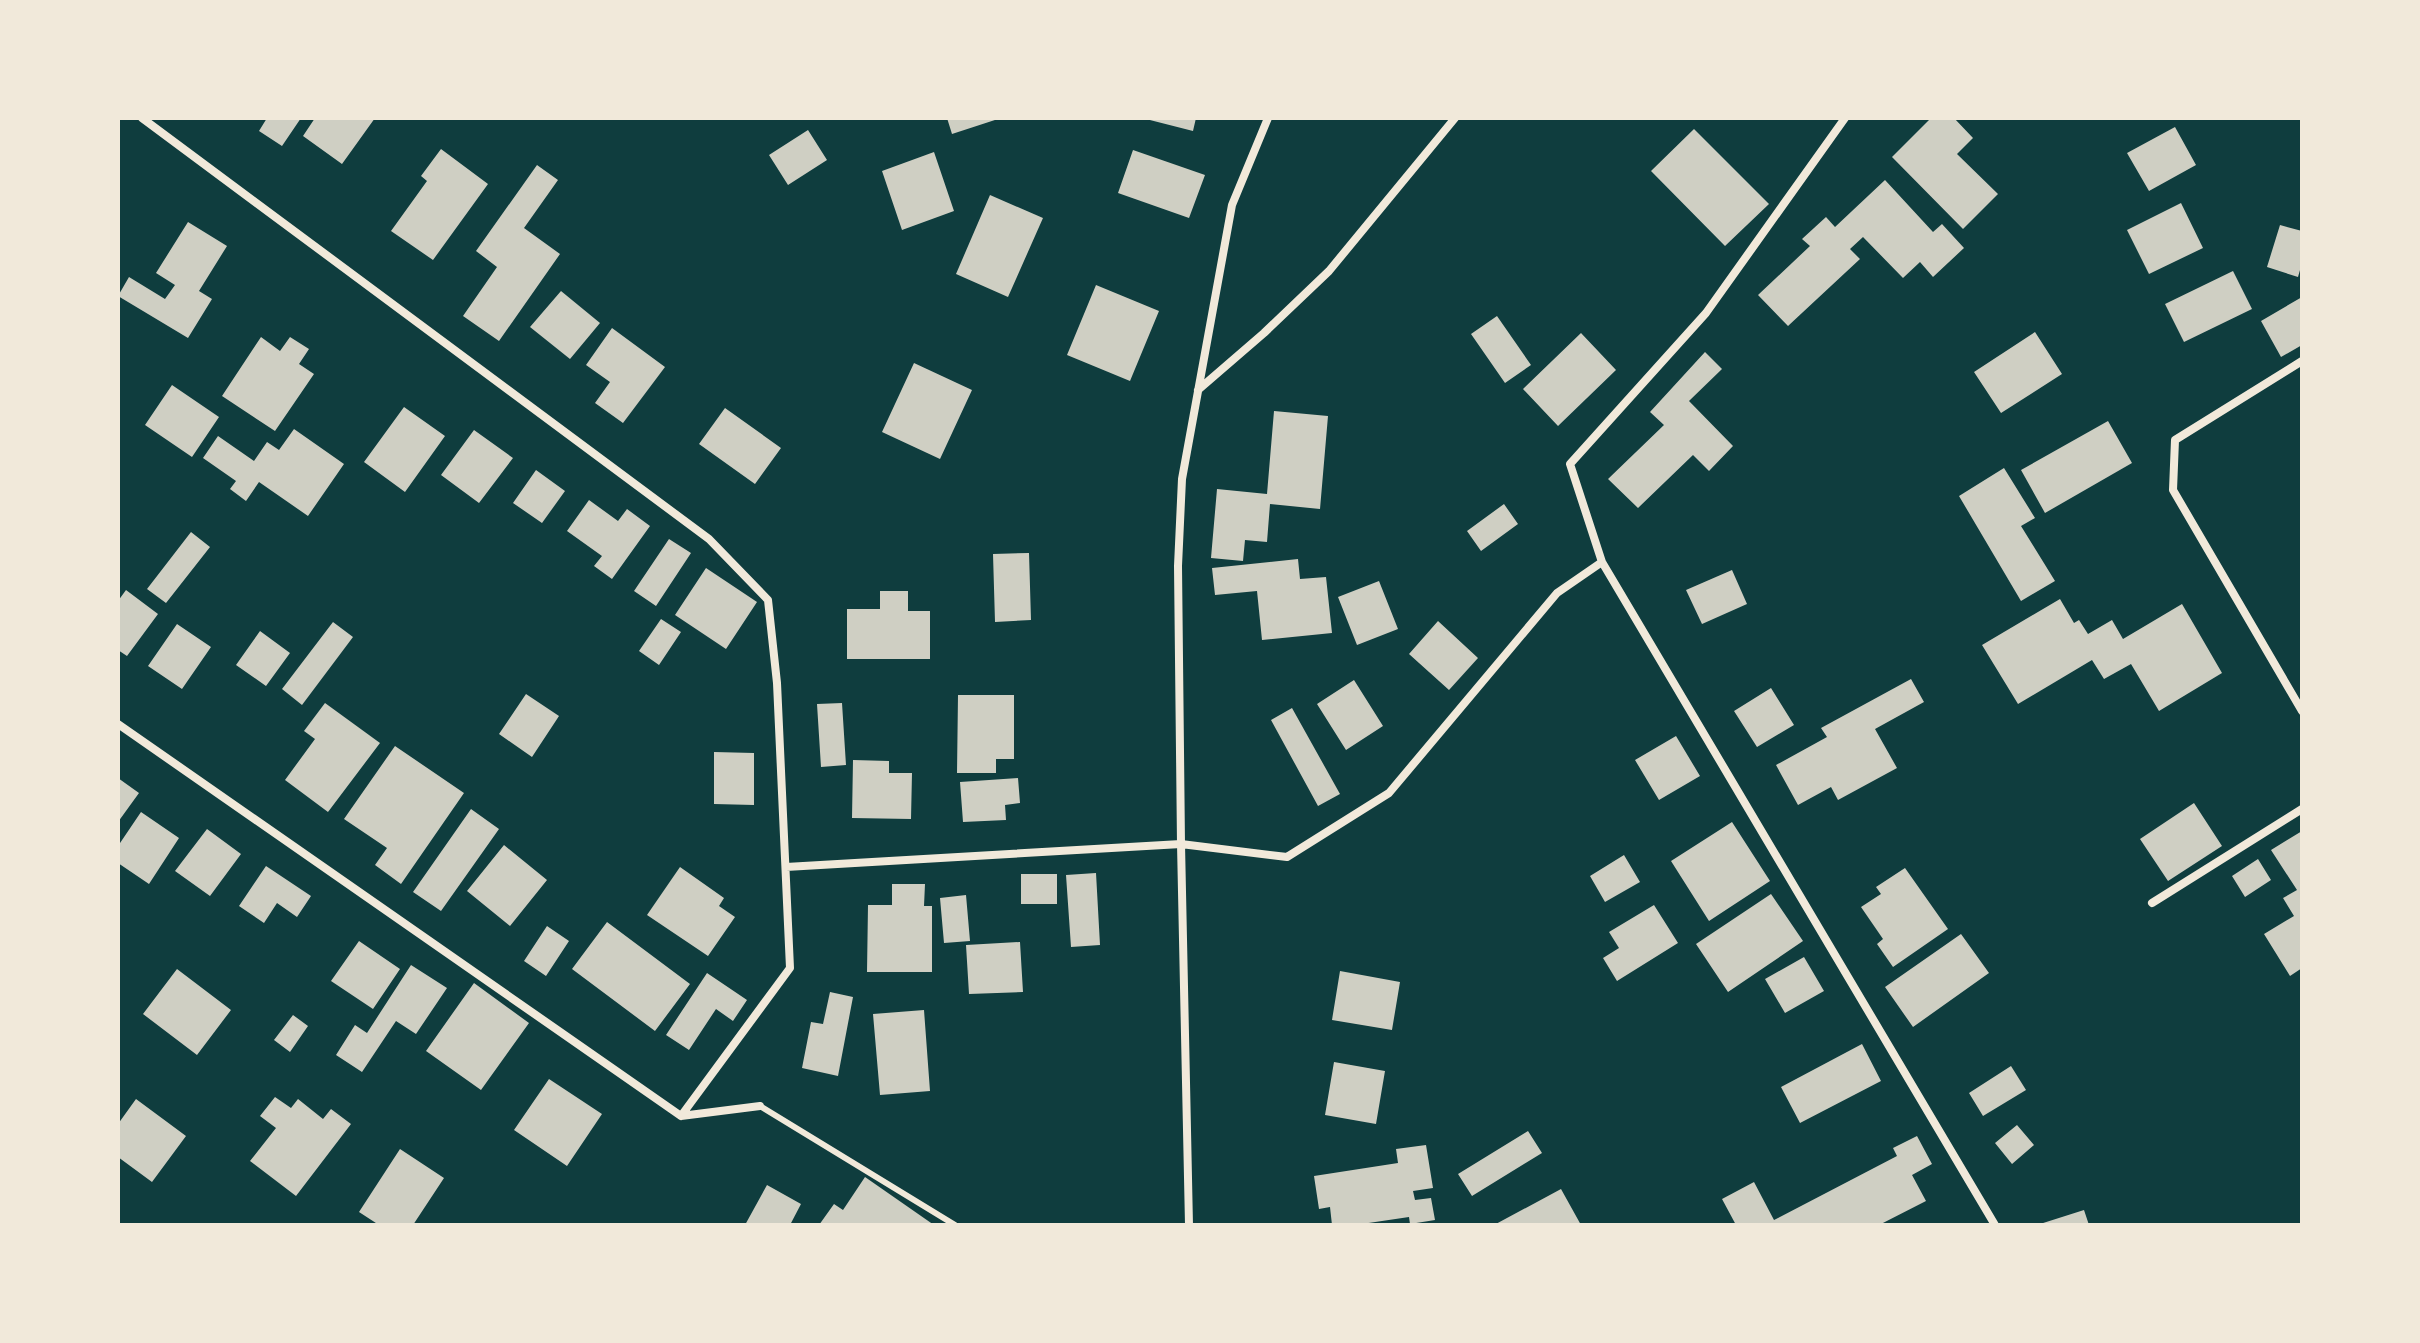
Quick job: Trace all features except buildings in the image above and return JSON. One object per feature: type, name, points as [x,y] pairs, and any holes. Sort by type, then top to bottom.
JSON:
[{"type":"street","points":[[142,118],[709,539],[768,600],[777,683],[790,968],[681,1116]]},
{"type":"street","points":[[1189,1225],[1178,566],[1182,479],[1232,205],[1268,118]]},
{"type":"street","points":[[1198,391],[1329,271],[1455,118]]},
{"type":"street","points":[[1845,118],[1706,313],[1570,464],[1602,562],[1995,1225]]},
{"type":"street","points":[[2302,361],[2175,440],[2173,490],[2302,711]]},
{"type":"street","points":[[786,867],[1181,844],[1287,857],[1389,793],[1557,593],[1602,562]]},
{"type":"street","points":[[118,724],[681,1116],[760,1106]]},
{"type":"street","points":[[2152,903],[2302,809]]},
{"type":"lane","points":[[760,1106],[955,1225]]}]
